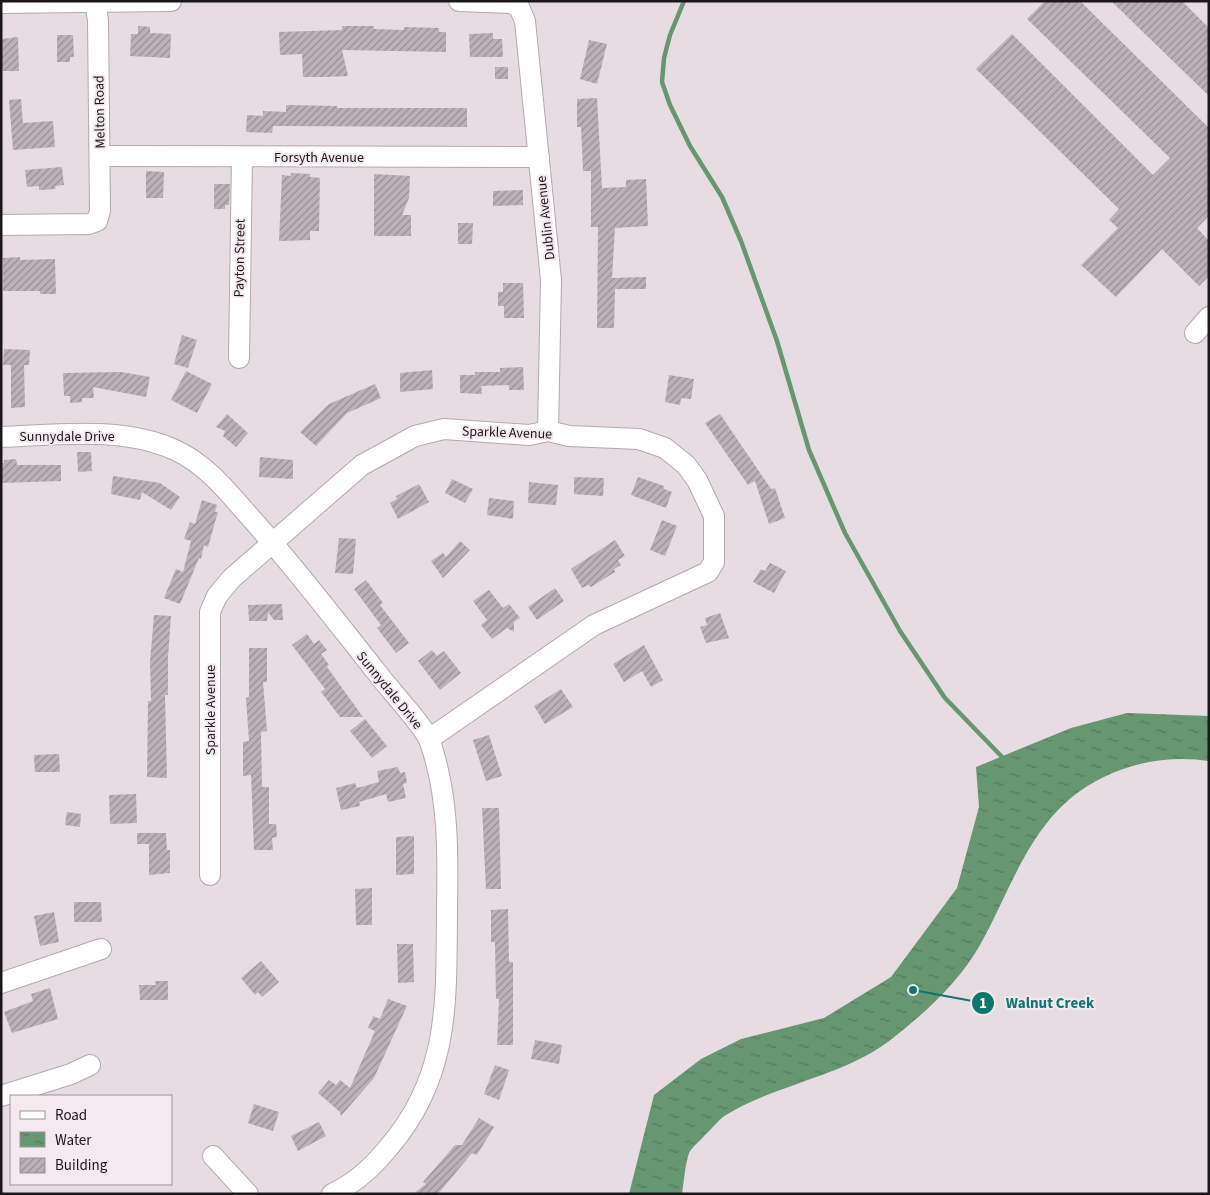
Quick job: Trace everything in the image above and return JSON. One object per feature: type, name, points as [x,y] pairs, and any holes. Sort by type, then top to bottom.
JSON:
[{"type":"street","points":[[1,3],[171,1]]},
{"type":"street","name":"Dublin Avenue","points":[[459,1],[511,3],[520,7],[525,20],[551,280],[548,431]]},
{"type":"street","name":"Melton Road","points":[[1,225],[89,224],[97,221],[100,211],[100,156],[98,20],[95,3]]},
{"type":"street","name":"Forsyth Avenue","points":[[100,156],[539,157]]},
{"type":"street","name":"Payton Street","points":[[239,358],[242,157]]},
{"type":"street","points":[[1195,333],[1209,317]]},
{"type":"street","name":"Sparkle Avenue","points":[[210,874],[210,612],[217,596],[232,578],[272,542],[362,465],[416,436],[444,429],[529,435],[548,431],[569,436],[639,439],[664,448],[686,465],[707,498],[714,516],[714,562],[708,572],[630,606],[594,625],[429,739]]},
{"type":"street","name":"Sunnydale Drive","points":[[1,437],[106,434],[150,442],[174,449],[196,460],[227,491],[272,542],[429,739],[446,808],[448,846],[446,1010],[439,1053],[424,1091],[404,1130],[370,1170],[332,1194]]},
{"type":"street","points":[[1,983],[101,949]]},
{"type":"street","points":[[1,1096],[71,1074],[90,1065]]},
{"type":"street","points":[[213,1156],[248,1194]]},
{"type":"water","points":[[1127,713],[1209,716],[1209,761],[1175,759],[1142,764],[1109,774],[1080,791],[1062,806],[1033,842],[972,959],[952,984],[918,1018],[893,1038],[854,1062],[767,1095],[723,1117],[689,1153],[682,1194],[629,1194],[654,1095],[701,1059],[741,1039],[824,1018],[891,977],[957,888],[979,807],[976,767],[1071,728]]},
{"type":"building","points":[[1045,1],[1080,1],[1209,128],[1209,216],[1197,228],[1209,241],[1209,276],[1199,286],[1162,249],[1116,297],[1081,265],[1118,228],[1109,220],[1119,209],[976,69],[1012,34],[1153,175],[1170,158],[1027,19]]},
{"type":"building","points":[[1111,1],[1182,1],[1209,28],[1209,96]]},
{"type":"building","points":[[138,26],[150,27],[150,33],[171,34],[170,58],[130,56],[131,34],[138,34]]},
{"type":"building","points":[[342,26],[374,26],[374,29],[404,30],[404,27],[439,28],[439,32],[446,32],[446,52],[342,50],[348,76],[326,77],[303,77],[302,54],[280,55],[279,32],[342,30]]},
{"type":"building","points":[[493,33],[493,39],[502,39],[503,57],[470,57],[469,34]]},
{"type":"building","points":[[57,35],[73,35],[74,57],[70,57],[70,62],[57,62]]},
{"type":"building","points":[[18,37],[19,71],[1,71],[1,39]]},
{"type":"building","points":[[589,40],[607,44],[597,84],[580,79]]},
{"type":"building","points":[[495,67],[508,67],[508,79],[495,79]]},
{"type":"building","points":[[597,98],[602,188],[626,187],[626,180],[646,179],[648,226],[615,228],[612,278],[646,277],[646,289],[615,289],[614,328],[597,328],[598,227],[591,227],[591,171],[583,171],[581,127],[577,127],[577,99]]},
{"type":"building","points":[[21,99],[23,123],[53,121],[55,147],[13,150],[9,100]]},
{"type":"building","points":[[286,105],[337,106],[337,108],[467,108],[467,127],[273,126],[272,133],[246,132],[247,115],[263,116],[263,111],[286,112]]},
{"type":"building","points":[[62,167],[64,185],[55,186],[56,189],[39,190],[39,186],[27,187],[25,170]]},
{"type":"building","points":[[146,171],[164,172],[163,198],[146,198]]},
{"type":"building","points":[[291,173],[310,174],[310,177],[320,178],[319,231],[310,231],[310,240],[279,241],[282,175],[291,176]]},
{"type":"building","points":[[374,174],[410,176],[409,198],[402,215],[411,215],[411,236],[374,236]]},
{"type":"building","points":[[214,184],[230,184],[229,205],[225,205],[225,209],[214,209]]},
{"type":"building","points":[[523,190],[523,205],[493,206],[493,191]]},
{"type":"building","points":[[458,223],[473,223],[472,244],[458,244]]},
{"type":"building","points":[[20,257],[20,260],[55,259],[56,294],[40,294],[40,291],[3,291],[3,258]]},
{"type":"building","points":[[503,283],[523,283],[524,318],[504,318],[504,306],[498,306],[498,292],[503,292]]},
{"type":"building","points":[[182,335],[197,340],[188,368],[174,364]]},
{"type":"building","points":[[4,349],[30,350],[29,365],[24,365],[25,407],[11,408],[11,365],[3,365]]},
{"type":"building","points":[[523,367],[524,390],[509,390],[509,385],[481,386],[482,394],[460,393],[460,375],[475,375],[475,372],[500,372],[500,368]]},
{"type":"building","points":[[432,370],[433,389],[400,392],[400,373]]},
{"type":"building","points":[[186,371],[212,384],[197,413],[171,400]]},
{"type":"building","points":[[121,372],[150,377],[146,397],[93,387],[94,398],[82,398],[82,402],[70,403],[70,396],[64,396],[63,373]]},
{"type":"building","points":[[669,375],[694,379],[691,399],[681,398],[680,405],[665,402]]},
{"type":"building","points":[[375,384],[381,398],[347,413],[316,446],[300,432],[329,404]]},
{"type":"building","points":[[227,414],[248,433],[236,447],[223,436],[225,431],[216,427]]},
{"type":"building","points":[[720,414],[771,489],[775,488],[785,518],[769,524],[755,481],[748,485],[705,423]]},
{"type":"building","points":[[77,452],[91,452],[92,471],[78,472]]},
{"type":"building","points":[[260,457],[293,460],[293,479],[259,477]]},
{"type":"building","points":[[16,459],[17,465],[61,465],[61,481],[1,483],[1,463],[4,463],[4,460]]},
{"type":"building","points":[[113,476],[160,483],[180,497],[171,510],[142,492],[140,500],[111,494]]},
{"type":"building","points":[[574,477],[604,478],[603,496],[574,494]]},
{"type":"building","points":[[638,477],[664,486],[664,489],[672,492],[666,508],[631,495]]},
{"type":"building","points":[[452,479],[473,489],[465,503],[445,493]]},
{"type":"building","points":[[529,482],[558,485],[556,505],[528,503]]},
{"type":"building","points":[[419,484],[429,502],[398,519],[390,503],[397,499],[396,496]]},
{"type":"building","points":[[489,498],[514,501],[513,519],[487,515]]},
{"type":"building","points":[[202,500],[217,505],[215,512],[218,512],[208,547],[204,545],[201,559],[199,558],[180,604],[164,598],[176,569],[183,572],[191,541],[184,539],[190,522],[195,524]]},
{"type":"building","points":[[662,520],[677,526],[665,556],[650,550]]},
{"type":"building","points":[[339,538],[356,539],[353,574],[335,573]]},
{"type":"building","points":[[615,540],[625,556],[618,560],[621,565],[614,569],[615,572],[591,587],[588,585],[582,588],[571,569]]},
{"type":"building","points":[[460,541],[470,550],[443,578],[431,561],[443,553],[446,557]]},
{"type":"building","points":[[770,563],[786,571],[774,593],[753,582],[761,569],[765,571]]},
{"type":"building","points":[[366,580],[383,603],[380,605],[409,643],[396,653],[377,628],[381,625],[354,589]]},
{"type":"building","points":[[555,588],[564,601],[537,620],[528,607]]},
{"type":"building","points":[[489,590],[503,608],[509,604],[520,618],[514,622],[514,632],[507,628],[492,639],[481,625],[487,620],[473,601]]},
{"type":"building","points":[[282,604],[283,620],[274,620],[268,612],[267,621],[249,621],[248,605]]},
{"type":"building","points":[[720,613],[729,638],[706,643],[700,627],[707,625],[705,618]]},
{"type":"building","points":[[154,615],[171,616],[168,695],[165,695],[167,778],[147,777],[148,701],[151,701],[150,662]]},
{"type":"building","points":[[307,634],[314,644],[319,640],[327,650],[321,654],[329,665],[327,667],[363,717],[340,717],[321,692],[325,689],[292,645]]},
{"type":"building","points":[[644,645],[663,680],[651,687],[642,671],[624,682],[613,664]]},
{"type":"building","points":[[249,648],[267,648],[267,682],[263,682],[267,731],[261,732],[262,787],[269,787],[269,824],[276,824],[277,837],[272,838],[273,850],[254,850],[251,775],[243,776],[243,742],[249,741],[246,698],[249,697]]},
{"type":"building","points":[[432,650],[437,656],[444,651],[461,673],[440,690],[418,661]]},
{"type":"building","points":[[561,689],[573,707],[545,724],[534,706]]},
{"type":"building","points":[[365,719],[387,746],[372,758],[350,731]]},
{"type":"building","points":[[489,735],[502,776],[486,781],[473,740]]},
{"type":"building","points":[[59,754],[60,772],[35,772],[34,755]]},
{"type":"building","points":[[398,767],[400,773],[405,772],[407,783],[403,784],[406,798],[388,802],[386,794],[359,802],[360,806],[341,810],[336,788],[355,783],[357,788],[379,782],[377,771]]},
{"type":"building","points":[[136,794],[137,823],[110,824],[109,795]]},
{"type":"building","points":[[482,808],[499,808],[501,889],[486,889]]},
{"type":"building","points":[[67,812],[81,814],[80,827],[65,825]]},
{"type":"building","points":[[137,833],[166,833],[167,850],[170,850],[170,873],[149,875],[149,844],[137,844]]},
{"type":"building","points":[[414,836],[414,874],[396,875],[396,837]]},
{"type":"building","points":[[372,888],[372,925],[356,925],[355,889]]},
{"type":"building","points":[[74,902],[101,902],[102,922],[74,922]]},
{"type":"building","points":[[508,909],[509,962],[513,962],[513,1045],[497,1045],[499,999],[496,999],[495,942],[491,942],[491,910]]},
{"type":"building","points":[[54,912],[59,942],[40,946],[34,916]]},
{"type":"building","points":[[397,944],[413,944],[414,982],[398,983]]},
{"type":"building","points":[[261,961],[279,982],[262,997],[258,992],[255,995],[241,978]]},
{"type":"building","points":[[155,981],[168,981],[168,1000],[140,1000],[139,985],[156,985]]},
{"type":"building","points":[[50,988],[58,1019],[12,1033],[4,1012],[33,1001],[31,994]]},
{"type":"building","points":[[388,999],[407,1006],[374,1078],[341,1116],[340,1112],[318,1093],[329,1080],[336,1085],[340,1080],[350,1088],[375,1031],[368,1028],[373,1016],[380,1019]]},
{"type":"building","points":[[535,1040],[562,1045],[559,1064],[531,1059]]},
{"type":"building","points":[[495,1065],[509,1070],[499,1100],[484,1094]]},
{"type":"building","points":[[254,1104],[279,1112],[273,1131],[248,1123]]},
{"type":"building","points":[[479,1118],[494,1127],[477,1155],[472,1153],[438,1194],[413,1194],[426,1184],[423,1182],[455,1145],[462,1145]]},
{"type":"building","points":[[319,1122],[326,1136],[298,1151],[291,1136]]},
{"type":"waterway","points":[[684,1],[670,35],[664,58],[662,82],[670,105],[690,146],[722,197],[741,241],[777,341],[809,450],[845,533],[900,631],[945,698],[1006,761]]},
{"type":"place","name":"Walnut Creek","points":[[913,990]]}]
